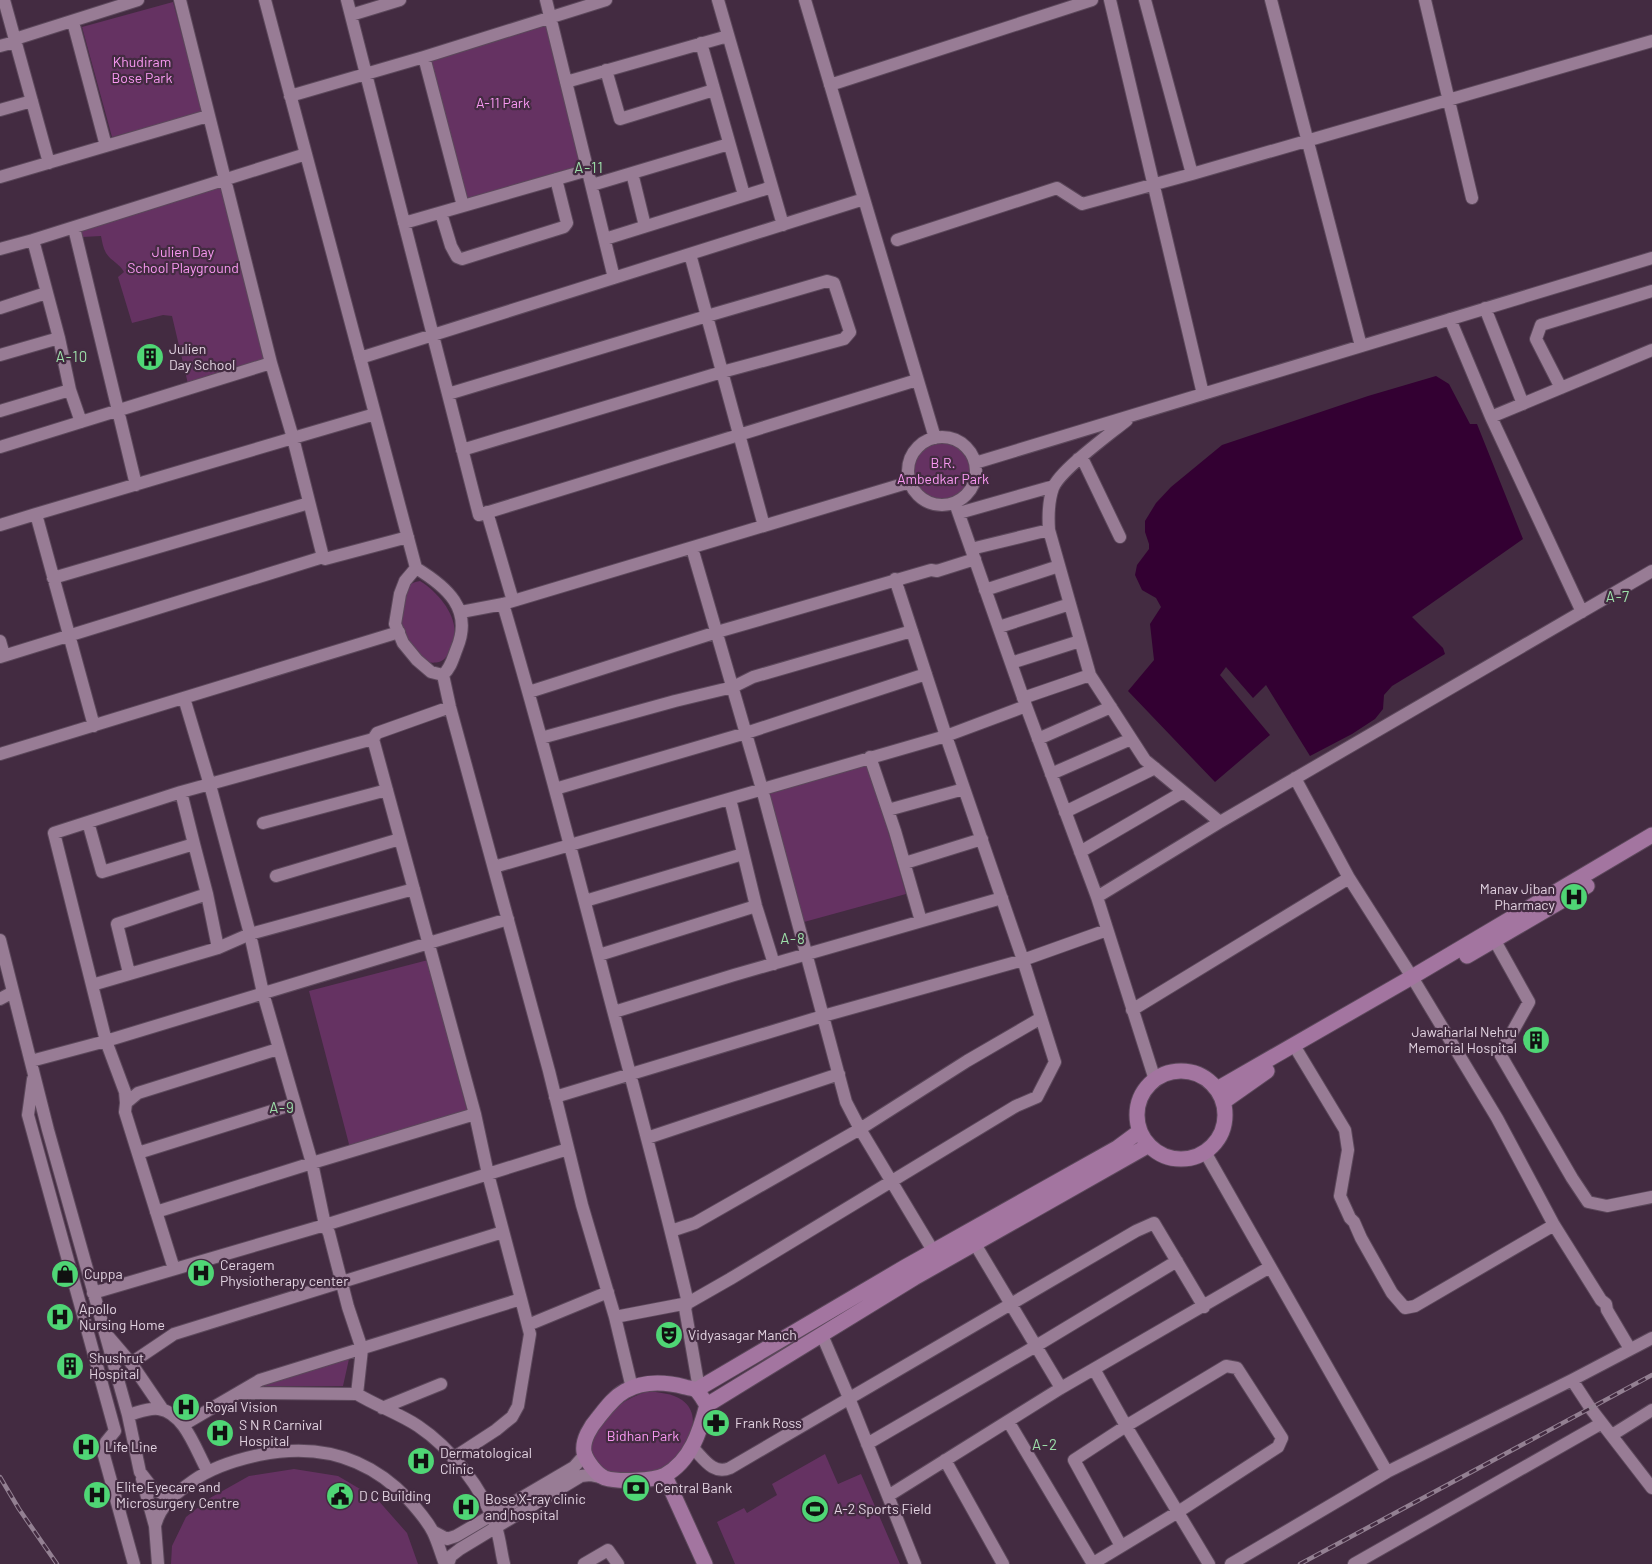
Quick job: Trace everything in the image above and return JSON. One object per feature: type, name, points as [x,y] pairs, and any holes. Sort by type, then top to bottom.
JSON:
[{"type":"main road","points":[[1220,1095],[1267,1071],[1652,835]]},
{"type":"main road","points":[[1220,1095],[1414,980],[1495,941],[1652,847]]},
{"type":"main road","points":[[1181,1071],[1195,1073],[1208,1079],[1220,1095],[1226,1114],[1223,1129],[1216,1142],[1205,1152],[1194,1158],[1170,1158],[1158,1153],[1149,1145],[1140,1131],[1139,1104],[1144,1092],[1155,1080],[1167,1074],[1181,1071]]},
{"type":"main road","points":[[696,1390],[937,1257],[1117,1148],[1140,1131]]},
{"type":"main road","points":[[707,1405],[696,1390],[661,1382],[632,1388],[617,1397],[596,1421],[587,1437],[584,1453],[592,1468],[604,1478],[622,1481],[665,1476],[692,1448],[702,1426],[707,1405],[822,1335],[937,1257],[975,1244],[1149,1145]]},
{"type":"main road","points":[[665,1476],[705,1564]]},
{"type":"street","points":[[4,0],[49,163]]},
{"type":"street","points":[[0,46],[138,0]]},
{"type":"street","points":[[180,0],[271,363],[293,438],[323,557]]},
{"type":"street","points":[[265,0],[416,568],[432,577],[456,601],[461,612],[460,643],[449,670],[442,675]]},
{"type":"street","points":[[347,0],[479,515],[917,380]]},
{"type":"street","points":[[351,15],[400,0]]},
{"type":"street","points":[[546,0],[614,278]]},
{"type":"street","points":[[290,96],[424,57],[606,0]]},
{"type":"street","points":[[718,0],[783,224]]},
{"type":"street","points":[[805,0],[934,438]]},
{"type":"street","points":[[830,85],[1092,0]]},
{"type":"street","points":[[1110,0],[1203,394]]},
{"type":"street","points":[[1145,0],[1192,174]]},
{"type":"street","points":[[1271,0],[1361,346]]},
{"type":"street","points":[[1425,0],[1472,198]]},
{"type":"street","points":[[73,22],[106,146]]},
{"type":"street","points":[[566,82],[728,36]]},
{"type":"street","points":[[897,240],[1057,188],[1082,204],[1652,41]]},
{"type":"street","points":[[701,43],[744,195]]},
{"type":"street","points":[[424,57],[463,206]]},
{"type":"street","points":[[606,70],[620,119],[714,90]]},
{"type":"street","points":[[0,110],[32,101]]},
{"type":"street","points":[[0,177],[208,116]]},
{"type":"street","points":[[592,185],[729,144]]},
{"type":"street","points":[[0,249],[74,228],[306,154]]},
{"type":"street","points":[[404,223],[588,170]]},
{"type":"street","points":[[632,173],[645,226]]},
{"type":"street","points":[[441,213],[451,246],[457,257],[462,259],[564,227],[567,223],[556,179]]},
{"type":"street","points":[[605,239],[772,187]]},
{"type":"street","points":[[360,358],[864,198]]},
{"type":"street","points":[[74,228],[136,485]]},
{"type":"street","points":[[32,240],[59,338],[70,390],[82,422]]},
{"type":"street","points":[[690,254],[764,526]]},
{"type":"street","points":[[975,463],[1652,258]]},
{"type":"street","points":[[448,394],[828,281],[834,284],[850,332],[844,339],[722,372],[462,450]]},
{"type":"street","points":[[1561,388],[1536,339],[1541,324],[1652,291]]},
{"type":"street","points":[[0,308],[46,293]]},
{"type":"street","points":[[1484,308],[1523,404]]},
{"type":"street","points":[[1450,319],[1490,417],[1582,612]]},
{"type":"street","points":[[0,355],[59,338]]},
{"type":"street","points":[[1490,417],[1652,350]]},
{"type":"street","points":[[0,447],[271,363]]},
{"type":"street","points":[[0,411],[70,390]]},
{"type":"street","points":[[0,525],[375,414]]},
{"type":"street","points":[[1133,415],[1078,459],[1054,486],[1048,508],[1048,530],[1090,675],[1145,760],[1220,822]]},
{"type":"street","points":[[957,508],[973,487],[976,475],[975,463],[970,451],[960,442],[948,438],[934,438],[923,444],[915,452],[910,464],[910,482],[916,493],[925,501],[957,508],[1054,486]]},
{"type":"street","points":[[1078,459],[1084,462],[1120,537]]},
{"type":"street","points":[[461,612],[508,602],[910,482]]},
{"type":"street","points":[[53,578],[309,503]]},
{"type":"street","points":[[957,508],[1038,739],[1097,897],[1155,1080]]},
{"type":"street","points":[[487,512],[529,692],[672,1231],[688,1303],[685,1308],[698,1383],[696,1390]]},
{"type":"street","points":[[36,514],[94,726]]},
{"type":"street","points":[[529,692],[717,632],[895,579],[932,570],[937,571],[973,554],[1048,530]]},
{"type":"street","points":[[0,641],[2,656],[323,557],[325,559],[408,537]]},
{"type":"street","points":[[692,548],[762,788],[846,1102],[860,1129],[937,1257]]},
{"type":"street","points":[[985,590],[1059,566]]},
{"type":"street","points":[[416,568],[406,581],[400,594],[395,624],[403,643],[417,660],[431,672],[442,675]]},
{"type":"street","points":[[1097,897],[1220,822],[1652,571]]},
{"type":"street","points":[[615,1317],[688,1303],[730,1279],[1016,1106],[1037,1097],[1055,1062],[1023,960],[946,736],[895,579]]},
{"type":"street","points":[[998,627],[1070,604]]},
{"type":"street","points":[[541,738],[733,687],[753,677],[912,631]]},
{"type":"street","points":[[0,754],[399,632]]},
{"type":"street","points":[[1011,663],[1080,641]]},
{"type":"street","points":[[555,789],[746,732],[926,674]]},
{"type":"street","points":[[442,675],[582,1205],[615,1317],[632,1388]]},
{"type":"street","points":[[494,867],[946,736],[1090,675]]},
{"type":"street","points":[[184,698],[210,785],[250,934],[278,1049],[312,1163],[325,1225],[329,1233],[341,1281],[362,1349],[358,1394]]},
{"type":"street","points":[[174,1269],[125,1112],[125,1092],[106,1041],[54,833],[181,792],[373,739],[377,733],[450,707]]},
{"type":"street","points":[[1038,739],[1111,707]]},
{"type":"street","points":[[373,739],[475,1114],[488,1174],[530,1334],[518,1406],[512,1417],[496,1430],[453,1458]]},
{"type":"street","points":[[1051,774],[1132,739]]},
{"type":"street","points":[[870,758],[905,863],[921,921]]},
{"type":"street","points":[[1065,812],[1155,768]]},
{"type":"street","points":[[1295,778],[1349,878],[1414,980],[1497,1118],[1554,1225],[1601,1300],[1606,1304],[1607,1310],[1630,1349]]},
{"type":"street","points":[[888,810],[964,788]]},
{"type":"street","points":[[263,823],[387,790]]},
{"type":"street","points":[[181,792],[207,894],[218,948]]},
{"type":"street","points":[[1080,852],[1183,792]]},
{"type":"street","points":[[730,799],[756,906],[774,964]]},
{"type":"street","points":[[88,822],[102,872],[194,844]]},
{"type":"street","points":[[276,876],[400,838]]},
{"type":"street","points":[[905,863],[982,839]]},
{"type":"street","points":[[585,901],[743,854]]},
{"type":"street","points":[[1132,1010],[1349,878]]},
{"type":"street","points":[[92,985],[218,948],[250,934],[414,888]]},
{"type":"street","points":[[129,973],[117,924],[207,894]]},
{"type":"street","points":[[614,1012],[806,954],[1002,898]]},
{"type":"street","points":[[599,955],[756,906]]},
{"type":"street","points":[[32,1066],[106,1041],[508,919]]},
{"type":"street","points":[[555,1097],[823,1016],[1023,960],[1107,930]]},
{"type":"street","points":[[0,940],[48,1130],[128,1416],[140,1472],[155,1526],[158,1564]]},
{"type":"street","points":[[1495,941],[1529,1002],[1500,1054],[1572,1178],[1588,1202],[1607,1206],[1652,1197]]},
{"type":"street","points":[[0,999],[14,992]]},
{"type":"street","points":[[672,1231],[695,1223],[860,1129],[967,1061],[1042,1018]]},
{"type":"street","points":[[126,1103],[138,1093],[278,1049]]},
{"type":"street","points":[[1298,1052],[1345,1130],[1348,1150],[1340,1196],[1350,1218],[1354,1222],[1392,1293],[1405,1308],[1415,1306],[1554,1225]]},
{"type":"street","points":[[32,1066],[28,1115],[115,1430],[134,1445]]},
{"type":"street","points":[[647,1138],[839,1074]]},
{"type":"street","points":[[138,1153],[294,1104]]},
{"type":"street","points":[[156,1212],[475,1114]]},
{"type":"street","points":[[93,1293],[325,1225],[568,1149]]},
{"type":"street","points":[[1205,1152],[1387,1472]]},
{"type":"street","points":[[692,1448],[716,1470],[723,1471],[745,1460],[1136,1231],[1154,1223],[1204,1307]]},
{"type":"street","points":[[130,1363],[174,1334],[503,1232]]},
{"type":"street","points":[[975,1244],[1061,1388]]},
{"type":"street","points":[[867,1444],[1036,1346],[1177,1261]]},
{"type":"street","points":[[888,1496],[1061,1388],[1204,1307],[1270,1267]]},
{"type":"street","points":[[528,1325],[608,1292]]},
{"type":"street","points":[[184,1425],[260,1380],[521,1299]]},
{"type":"street","points":[[104,1331],[130,1363],[163,1410]]},
{"type":"street","points":[[822,1335],[850,1398],[915,1564]]},
{"type":"street","points":[[1231,1564],[1387,1472],[1652,1338]]},
{"type":"street","points":[[1008,1421],[1092,1564],[1178,1512],[1278,1447],[1282,1438],[1237,1368],[1226,1366],[1126,1426],[1074,1460],[1121,1546]]},
{"type":"street","points":[[1094,1369],[1209,1564]]},
{"type":"street","points":[[1572,1380],[1652,1488]]},
{"type":"street","points":[[382,1408],[441,1384]]},
{"type":"street","points":[[239,1393],[358,1394],[416,1425],[438,1441],[475,1484],[493,1521],[504,1564]]},
{"type":"street","points":[[128,1416],[151,1409],[163,1410],[176,1417],[184,1425],[208,1472]]},
{"type":"street","points":[[1612,1435],[1652,1410]]},
{"type":"street","points":[[1349,1562],[1602,1423]]},
{"type":"street","points":[[115,1430],[106,1442],[103,1452],[134,1564]]},
{"type":"street","points":[[155,1526],[158,1515],[171,1498],[208,1472],[245,1458],[279,1451],[306,1450],[327,1452],[363,1465],[387,1480],[411,1502],[434,1532],[446,1564]]},
{"type":"street","points":[[446,1564],[455,1553],[493,1521],[574,1467],[584,1453]]},
{"type":"street","points":[[945,1460],[1003,1564]]},
{"type":"street","points":[[140,1472],[154,1490],[171,1498]]},
{"type":"street","points":[[434,1532],[450,1539],[493,1521],[581,1476],[590,1475],[604,1478]]},
{"type":"street","points":[[584,1564],[608,1550],[618,1564]]},
{"type":"green space","name":"Khudiram Bose Park","points":[[173,2],[203,112],[112,137],[82,27]]},
{"type":"green space","name":"A-11 Park","points":[[548,25],[581,165],[465,201],[427,60]]},
{"type":"green space","name":"Julien Day School Playground","points":[[223,184],[266,360],[188,384],[172,316],[163,315],[132,323],[118,277],[124,272],[106,253],[101,236],[82,237],[79,231]]},
{"type":"green space","name":"B.R. Ambedkar Park","points":[[937,442],[949,442],[959,446],[968,455],[972,477],[964,492],[949,500],[937,500],[927,496],[918,487],[914,477],[914,465],[918,455],[927,446]]},
{"type":"green space","points":[[420,581],[436,593],[442,601],[448,610],[455,629],[451,648],[443,660],[439,662],[431,663],[424,661],[403,632],[401,614],[403,595],[409,585]]},
{"type":"green space","points":[[868,761],[906,894],[804,922],[769,791]]},
{"type":"green space","points":[[428,960],[468,1114],[350,1148],[309,991]]},
{"type":"green space","points":[[349,1359],[343,1386],[259,1386]]},
{"type":"green space","name":"Bidhan Park","points":[[649,1391],[674,1396],[682,1400],[689,1408],[693,1417],[692,1427],[684,1448],[670,1465],[662,1471],[643,1474],[604,1474],[588,1449],[594,1432],[606,1416],[618,1406],[633,1397]]},
{"type":"green space","name":"A-2 Sports Field","points":[[825,1454],[838,1484],[861,1474],[900,1564],[735,1564],[717,1522],[744,1508],[747,1513],[777,1495],[772,1484]]},
{"type":"green space","points":[[294,1469],[338,1476],[377,1499],[407,1533],[418,1564],[171,1564],[172,1546],[186,1517],[210,1498],[249,1476]]},
{"type":"shaded area","points":[[1436,376],[1449,384],[1470,424],[1477,424],[1523,539],[1412,617],[1443,648],[1445,654],[1392,686],[1384,695],[1383,709],[1375,719],[1352,734],[1310,756],[1266,685],[1253,698],[1226,667],[1220,675],[1270,735],[1215,782],[1128,691],[1154,660],[1150,624],[1161,607],[1156,598],[1142,590],[1135,575],[1137,565],[1149,549],[1145,532],[1145,521],[1156,503],[1171,487],[1222,445],[1368,396]]},
{"type":"railway","points":[[1300,1564],[1652,1375]]},
{"type":"railway","points":[[0,1477],[19,1509],[57,1564]]},
{"type":"place","name":"Julien Day School","points":[[150,357]]},
{"type":"place","name":"Manav Jiban Pharmacy","points":[[1574,897]]},
{"type":"place","name":"Jawaharlal Nehru Memorial Hospital","points":[[1536,1040]]},
{"type":"place","name":"Ceragem Physiotherapy center","points":[[201,1273]]},
{"type":"place","name":"Cuppa","points":[[65,1274]]},
{"type":"place","name":"Apollo Nursing Home","points":[[60,1317]]},
{"type":"place","name":"Vidyasagar Manch","points":[[669,1335]]},
{"type":"place","name":"Shushrut Hospital","points":[[70,1366]]},
{"type":"place","name":"Royal Vision","points":[[186,1407]]},
{"type":"place","name":"Frank Ross","points":[[716,1423]]},
{"type":"place","name":"S N R Carnival Hospital","points":[[220,1433]]},
{"type":"place","name":"Life Line","points":[[86,1447]]},
{"type":"place","name":"Dermatological Clinic","points":[[421,1461]]},
{"type":"place","name":"Central Bank","points":[[636,1488]]},
{"type":"place","name":"Elite Eyecare and Microsurgery Centre","points":[[97,1495]]},
{"type":"place","name":"D C Building","points":[[340,1496]]},
{"type":"place","name":"Bose X-ray clinic and hospital","points":[[466,1507]]},
{"type":"place","name":"A-2 Sports Field","points":[[815,1509]]},
{"type":"district","name":"A-11","points":[[589,168]]},
{"type":"district","name":"A-10","points":[[72,357]]},
{"type":"district","name":"A-7","points":[[1618,597]]},
{"type":"district","name":"A-8","points":[[793,939]]},
{"type":"district","name":"A-9","points":[[282,1108]]},
{"type":"district","name":"A-2","points":[[1045,1445]]}]
